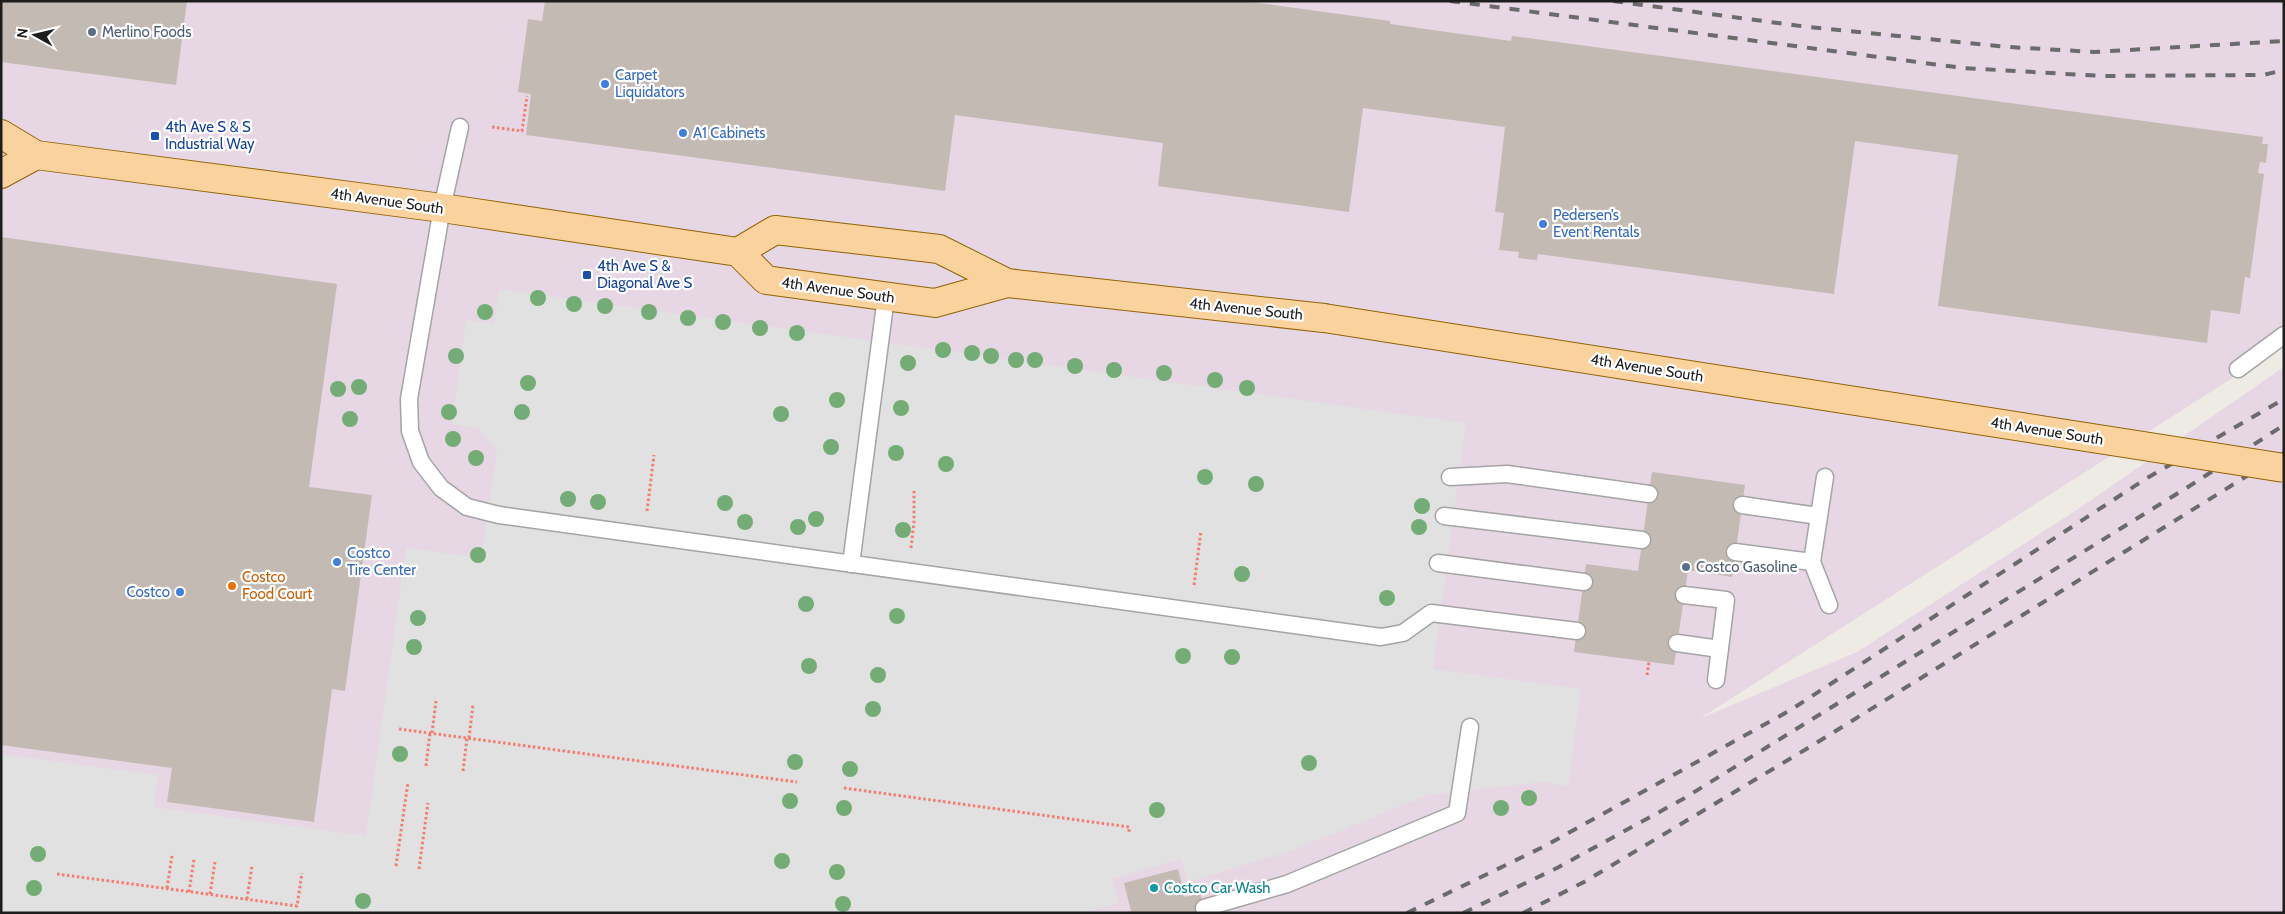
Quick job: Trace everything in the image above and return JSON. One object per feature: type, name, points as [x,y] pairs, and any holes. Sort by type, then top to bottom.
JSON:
[{"type":"main road","name":"4th Avenue South","points":[[1,134],[36,156],[442,208],[738,252],[766,280],[935,303],[1007,283]]},
{"type":"main road","points":[[1,174],[36,156]]},
{"type":"main road","name":"4th Avenue South","points":[[738,252],[775,230],[939,249],[1007,283],[1324,318],[2284,468]]},
{"type":"lane","points":[[460,127],[442,208],[409,399],[410,431],[420,462],[441,488],[467,506],[499,515],[1381,637],[1403,634],[1431,613],[1577,631]]},
{"type":"lane","points":[[851,564],[886,297]]},
{"type":"lane","points":[[2238,369],[2284,336]]},
{"type":"lane","points":[[1450,477],[1506,474],[1649,494]]},
{"type":"lane","points":[[1825,478],[1812,562],[1829,605]]},
{"type":"lane","points":[[1742,505],[1818,516]]},
{"type":"lane","points":[[1444,516],[1642,540]]},
{"type":"lane","points":[[1735,552],[1812,562]]},
{"type":"lane","points":[[1438,563],[1584,582]]},
{"type":"lane","points":[[1684,595],[1726,600],[1716,680]]},
{"type":"lane","points":[[1677,643],[1720,649]]},
{"type":"lane","points":[[1204,908],[1287,884],[1457,813],[1470,727]]},
{"type":"path","points":[[492,127],[522,131],[527,96]]},
{"type":"path","points":[[647,506],[654,455]]},
{"type":"path","points":[[911,549],[914,522],[914,491]]},
{"type":"path","points":[[1194,585],[1201,531]]},
{"type":"path","points":[[1647,675],[1649,662]]},
{"type":"path","points":[[426,766],[436,701]]},
{"type":"path","points":[[463,771],[473,705]]},
{"type":"path","points":[[399,729],[797,782]]},
{"type":"path","points":[[396,866],[408,782]]},
{"type":"path","points":[[844,788],[1129,827],[1129,833]]},
{"type":"path","points":[[419,869],[428,803]]},
{"type":"path","points":[[167,888],[172,856]]},
{"type":"path","points":[[189,892],[194,859]]},
{"type":"path","points":[[210,894],[215,862]]},
{"type":"path","points":[[247,899],[252,866]]},
{"type":"path","points":[[57,874],[297,906],[302,873]]},
{"type":"shaded area","points":[[1,1],[2284,1],[2284,345],[1699,719],[1857,652],[2078,509],[2284,367],[2284,913],[1,913]]},
{"type":"shaded area","points":[[499,289],[1466,423],[1433,669],[1581,689],[1568,786],[1542,782],[1428,795],[1293,850],[1188,882],[1181,859],[1112,879],[1119,903],[1084,913],[1,913],[1,754],[158,775],[154,807],[366,836],[406,548],[481,558],[497,451],[478,428],[452,424],[466,320],[494,324]]},
{"type":"building","name":"Merlino Foods","points":[[1,1],[187,1],[176,85],[1,62]]},
{"type":"building","points":[[545,1],[1244,1],[1390,21],[1390,24],[1511,41],[1512,36],[2263,137],[2262,144],[2268,144],[2266,163],[2260,162],[2258,173],[2264,174],[2250,278],[2245,277],[2240,314],[2211,310],[2207,343],[1938,306],[1958,155],[1855,141],[1834,294],[1538,254],[1537,260],[1518,258],[1519,252],[1499,250],[1504,213],[1495,212],[1505,127],[1363,108],[1349,212],[1158,186],[1163,143],[955,115],[945,191],[526,135],[531,94],[518,92],[528,19],[542,21]]},
{"type":"building","name":"Costco","points":[[1,237],[337,284],[309,487],[372,495],[345,691],[332,689],[314,822],[167,802],[172,768],[1,745]]},
{"type":"building","name":"Costco Gasoline","points":[[1652,472],[1745,485],[1732,577],[1688,570],[1674,665],[1574,652],[1586,564],[1638,571]]},
{"type":"building","name":"Costco Car Wash","points":[[1178,869],[1185,897],[1200,893],[1205,913],[1127,913],[1131,911],[1124,883]]},
{"type":"railway","points":[[1450,1],[1963,68],[2102,76],[2263,75],[2284,70]]},
{"type":"railway","points":[[1613,1],[1808,27],[2009,47],[2094,52],[2284,41]]},
{"type":"railway","points":[[1407,913],[1543,847],[1789,711],[2147,478],[2284,399]]},
{"type":"railway","points":[[1463,913],[1557,868],[1683,799],[2188,487],[2284,425]]},
{"type":"railway","points":[[1523,913],[1584,882],[1813,745],[2284,453]]},
{"type":"place","name":"Merlino Foods","points":[[92,32]]},
{"type":"place","name":"Carpet Liquidators","points":[[605,84]]},
{"type":"place","name":"A1 Cabinets","points":[[683,133]]},
{"type":"place","name":"4th Ave S & S Industrial Way","points":[[155,136]]},
{"type":"place","name":"Pedersen’s Event Rentals","points":[[1543,224]]},
{"type":"place","name":"4th Ave S & Diagonal Ave S","points":[[587,275]]},
{"type":"place","name":"Costco Tire Center","points":[[337,562]]},
{"type":"place","name":"Costco Gasoline","points":[[1686,567]]},
{"type":"place","name":"Costco Food Court","points":[[232,586]]},
{"type":"place","name":"Costco","points":[[180,592]]},
{"type":"place","name":"Costco Car Wash","points":[[1154,888]]}]
